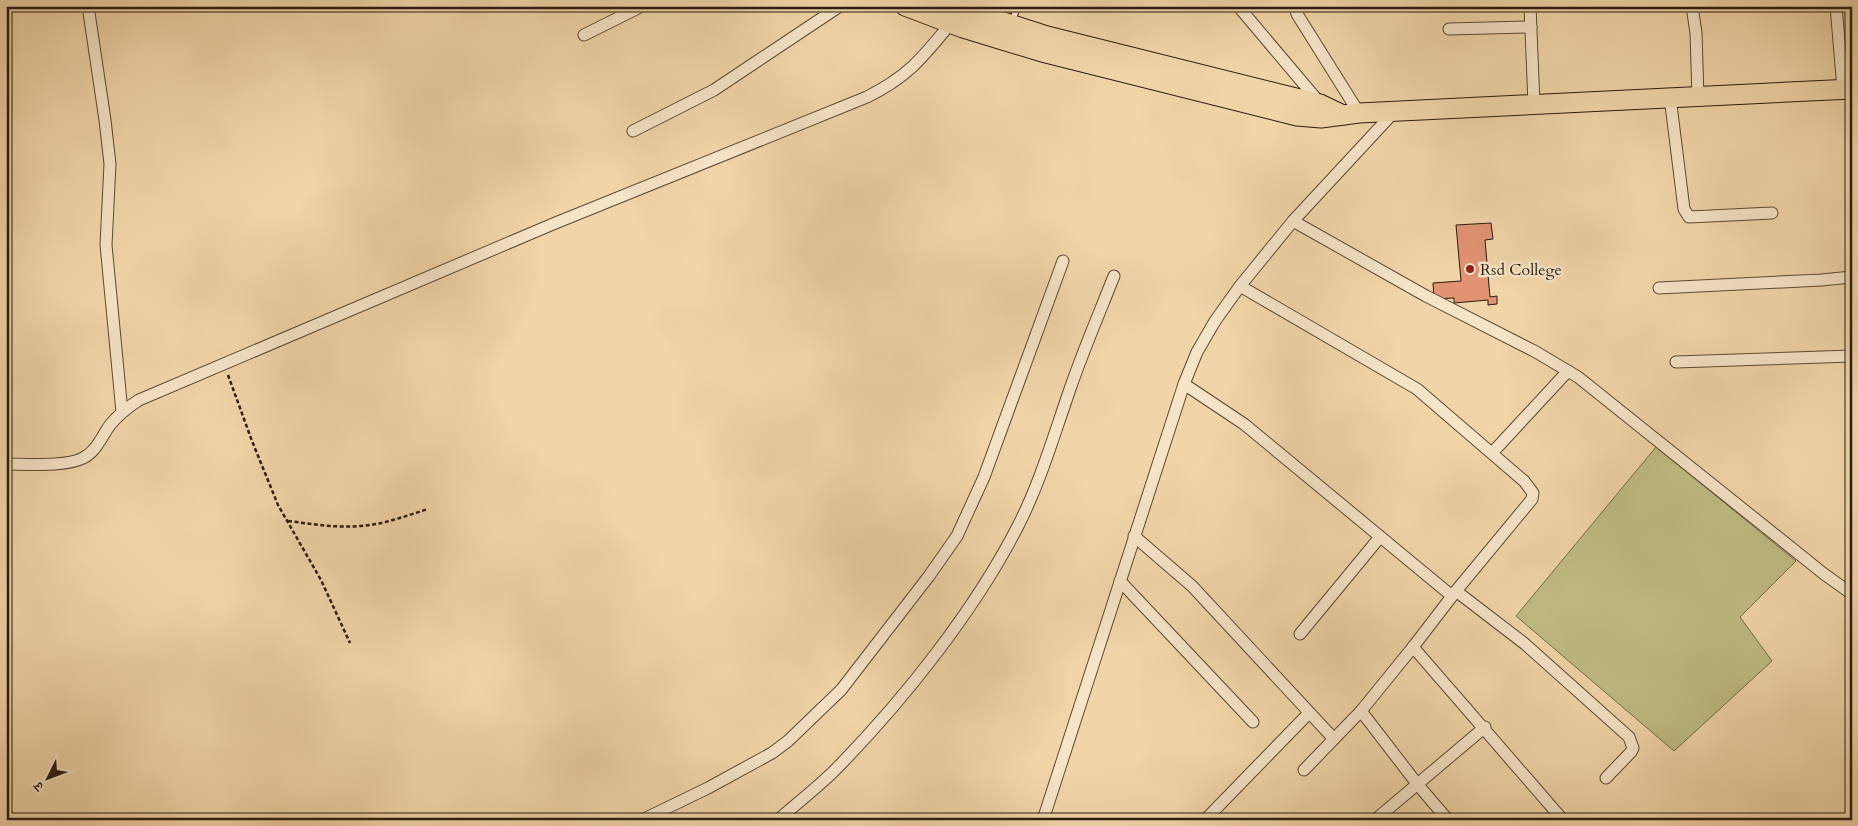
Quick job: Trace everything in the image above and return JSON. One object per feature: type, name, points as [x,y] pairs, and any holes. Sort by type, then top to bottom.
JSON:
[{"type":"highway","points":[[904,6],[1011,25],[1046,36],[1320,104],[1351,114]]},
{"type":"highway","points":[[953,15],[1042,52],[1297,116],[1321,118],[1351,114],[1847,89]]},
{"type":"street","points":[[88,6],[108,142],[110,187],[106,245],[122,412]]},
{"type":"street","points":[[584,35],[642,6]]},
{"type":"street","points":[[633,132],[714,90],[840,6]]},
{"type":"street","points":[[1238,6],[1320,104]]},
{"type":"street","points":[[1296,6],[1297,14],[1351,114]]},
{"type":"street","points":[[1530,6],[1534,104]]},
{"type":"street","points":[[1692,6],[1695,25],[1698,97]]},
{"type":"street","points":[[1836,6],[1847,89]]},
{"type":"street","points":[[6,464],[42,464],[83,458],[91,452],[110,425],[122,412],[140,400],[544,228],[867,97],[889,86],[914,66],[953,15]]},
{"type":"street","points":[[1449,29],[1531,27]]},
{"type":"street","points":[[1670,97],[1684,209],[1689,217],[1772,213]]},
{"type":"street","points":[[1043,820],[1184,384],[1197,352],[1215,321],[1240,286],[1293,221],[1395,112]]},
{"type":"street","points":[[1293,221],[1426,296],[1536,352],[1578,377],[1816,568],[1852,594]]},
{"type":"street","points":[[642,820],[708,788],[772,753],[788,741],[842,690],[929,576],[957,536],[980,485],[1063,261]]},
{"type":"street","points":[[778,820],[839,766],[894,705],[934,655],[983,586],[1018,526],[1032,495],[1080,361],[1114,276]]},
{"type":"street","points":[[1659,288],[1852,277]]},
{"type":"street","points":[[1240,286],[1417,389],[1530,487],[1533,493],[1532,499],[1454,594],[1414,647],[1361,711],[1304,770]]},
{"type":"street","points":[[1676,362],[1852,356]]},
{"type":"street","points":[[1492,453],[1568,371]]},
{"type":"street","points":[[1184,384],[1244,424],[1380,537],[1454,594],[1525,644],[1629,737],[1633,748],[1631,752],[1606,778]]},
{"type":"street","points":[[1134,536],[1192,586],[1334,739]]},
{"type":"street","points":[[1300,634],[1380,537]]},
{"type":"street","points":[[1120,581],[1253,722]]},
{"type":"street","points":[[1414,647],[1485,727],[1563,820]]},
{"type":"street","points":[[1361,711],[1418,785],[1448,820]]},
{"type":"street","points":[[1205,820],[1309,713]]},
{"type":"street","points":[[1375,820],[1485,727]]},
{"type":"lane","points":[[1011,25],[1018,6]]},
{"type":"path","points":[[224,364],[268,481],[325,588],[350,643]]},
{"type":"path","points":[[288,521],[334,526],[361,526],[391,521],[428,509]]},
{"type":"shaded area","points":[[1656,447],[1796,561],[1740,617],[1772,661],[1674,751],[1516,616]]},
{"type":"building","points":[[1491,223],[1493,239],[1485,240],[1490,297],[1497,296],[1497,304],[1488,305],[1488,300],[1454,303],[1454,298],[1434,299],[1433,283],[1461,281],[1456,225]]},
{"type":"place","name":"Rsd College","points":[[1470,269]]}]
